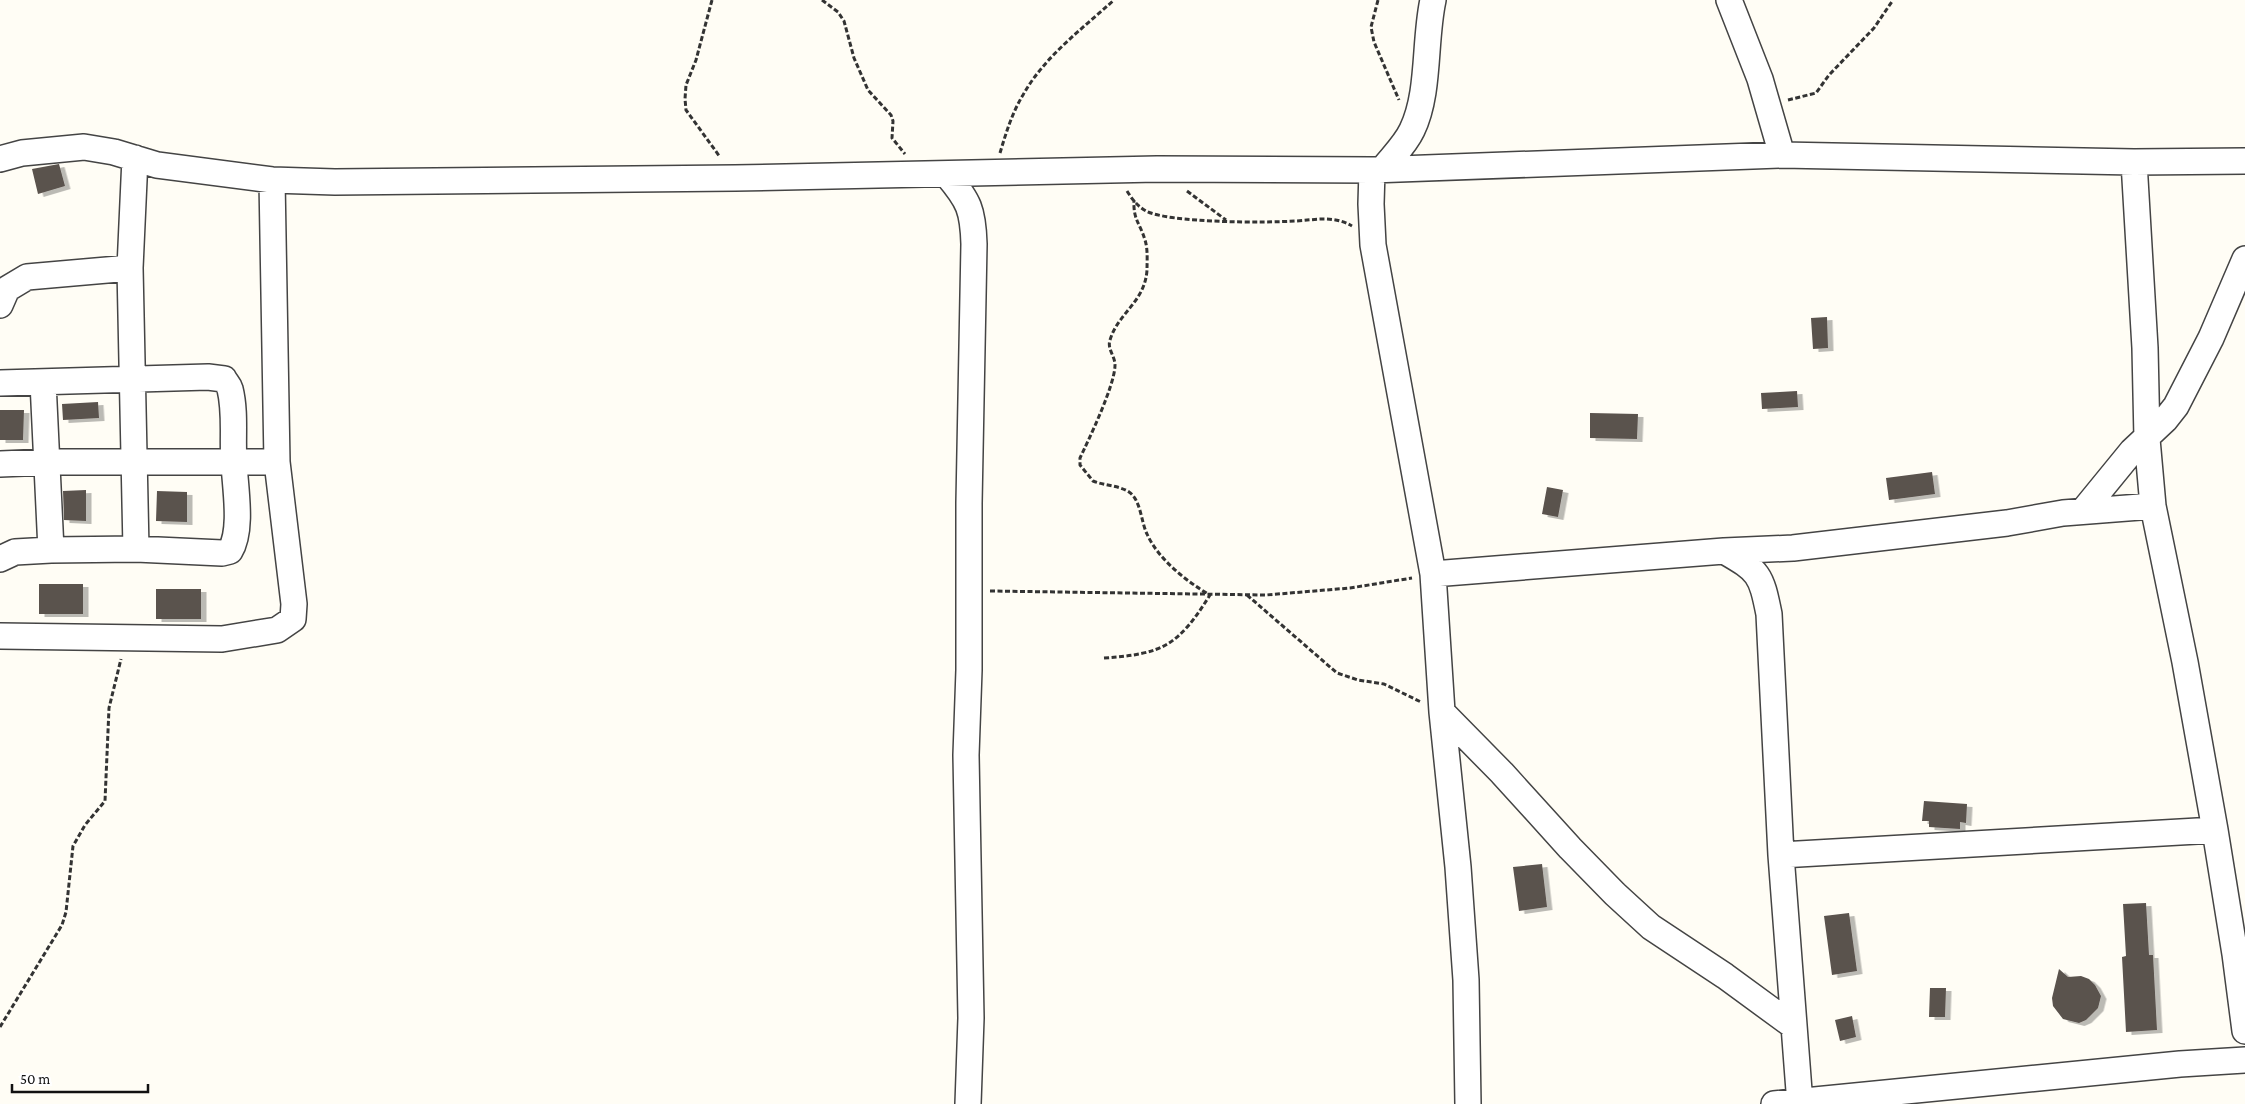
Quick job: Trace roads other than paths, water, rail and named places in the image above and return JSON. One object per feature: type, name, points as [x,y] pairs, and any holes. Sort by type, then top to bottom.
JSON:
[{"type":"street","points":[[1433,0],[1428,25],[1422,98],[1412,130],[1405,141],[1377,170],[1371,204],[1372,245],[1433,574],[1442,712],[1458,867],[1466,980],[1468,1104]]},
{"type":"street","points":[[1730,0],[1768,106],[1782,155]]},
{"type":"street","points":[[0,159],[22,153],[62,147],[84,147],[135,158],[157,165],[272,180],[489,182],[1115,171],[1377,170],[1782,155],[2134,162],[2245,161]]},
{"type":"street","points":[[135,158],[130,268],[136,549]]},
{"type":"street","points":[[2134,162],[2144,331],[2147,439],[2153,506],[2185,662],[2214,830],[2245,1031]]},
{"type":"street","points":[[973,217],[994,174]]},
{"type":"street","points":[[937,175],[964,195],[973,217],[966,755],[971,1018],[968,1104]]},
{"type":"street","points":[[0,636],[222,639],[272,632],[293,619],[294,604],[277,462],[272,180]]},
{"type":"street","points":[[2083,511],[2132,451],[2147,439],[2176,406],[2211,338],[2245,259]]},
{"type":"street","points":[[0,305],[7,289],[27,277],[130,268]]},
{"type":"street","points":[[2,379],[43,382],[208,377],[224,379],[230,387],[233,408],[236,528],[234,546],[230,551],[222,553],[136,549],[51,550],[15,552],[2,556]]},
{"type":"street","points":[[43,382],[51,550]]},
{"type":"street","points":[[0,464],[48,462],[277,462]]},
{"type":"street","points":[[1433,574],[1724,551],[1794,548],[1980,526],[2083,511],[2153,506]]},
{"type":"street","points":[[1762,582],[1774,566],[1794,548]]},
{"type":"street","points":[[1724,551],[1747,564],[1762,582],[1769,614],[1781,855],[1792,1025],[1800,1102]]},
{"type":"street","points":[[1442,712],[1502,773],[1570,848],[1615,894],[1651,927],[1725,976],[1792,1025]]},
{"type":"street","points":[[1781,855],[2214,830]]},
{"type":"street","points":[[1774,1104],[2180,1064],[2245,1060]]}]
